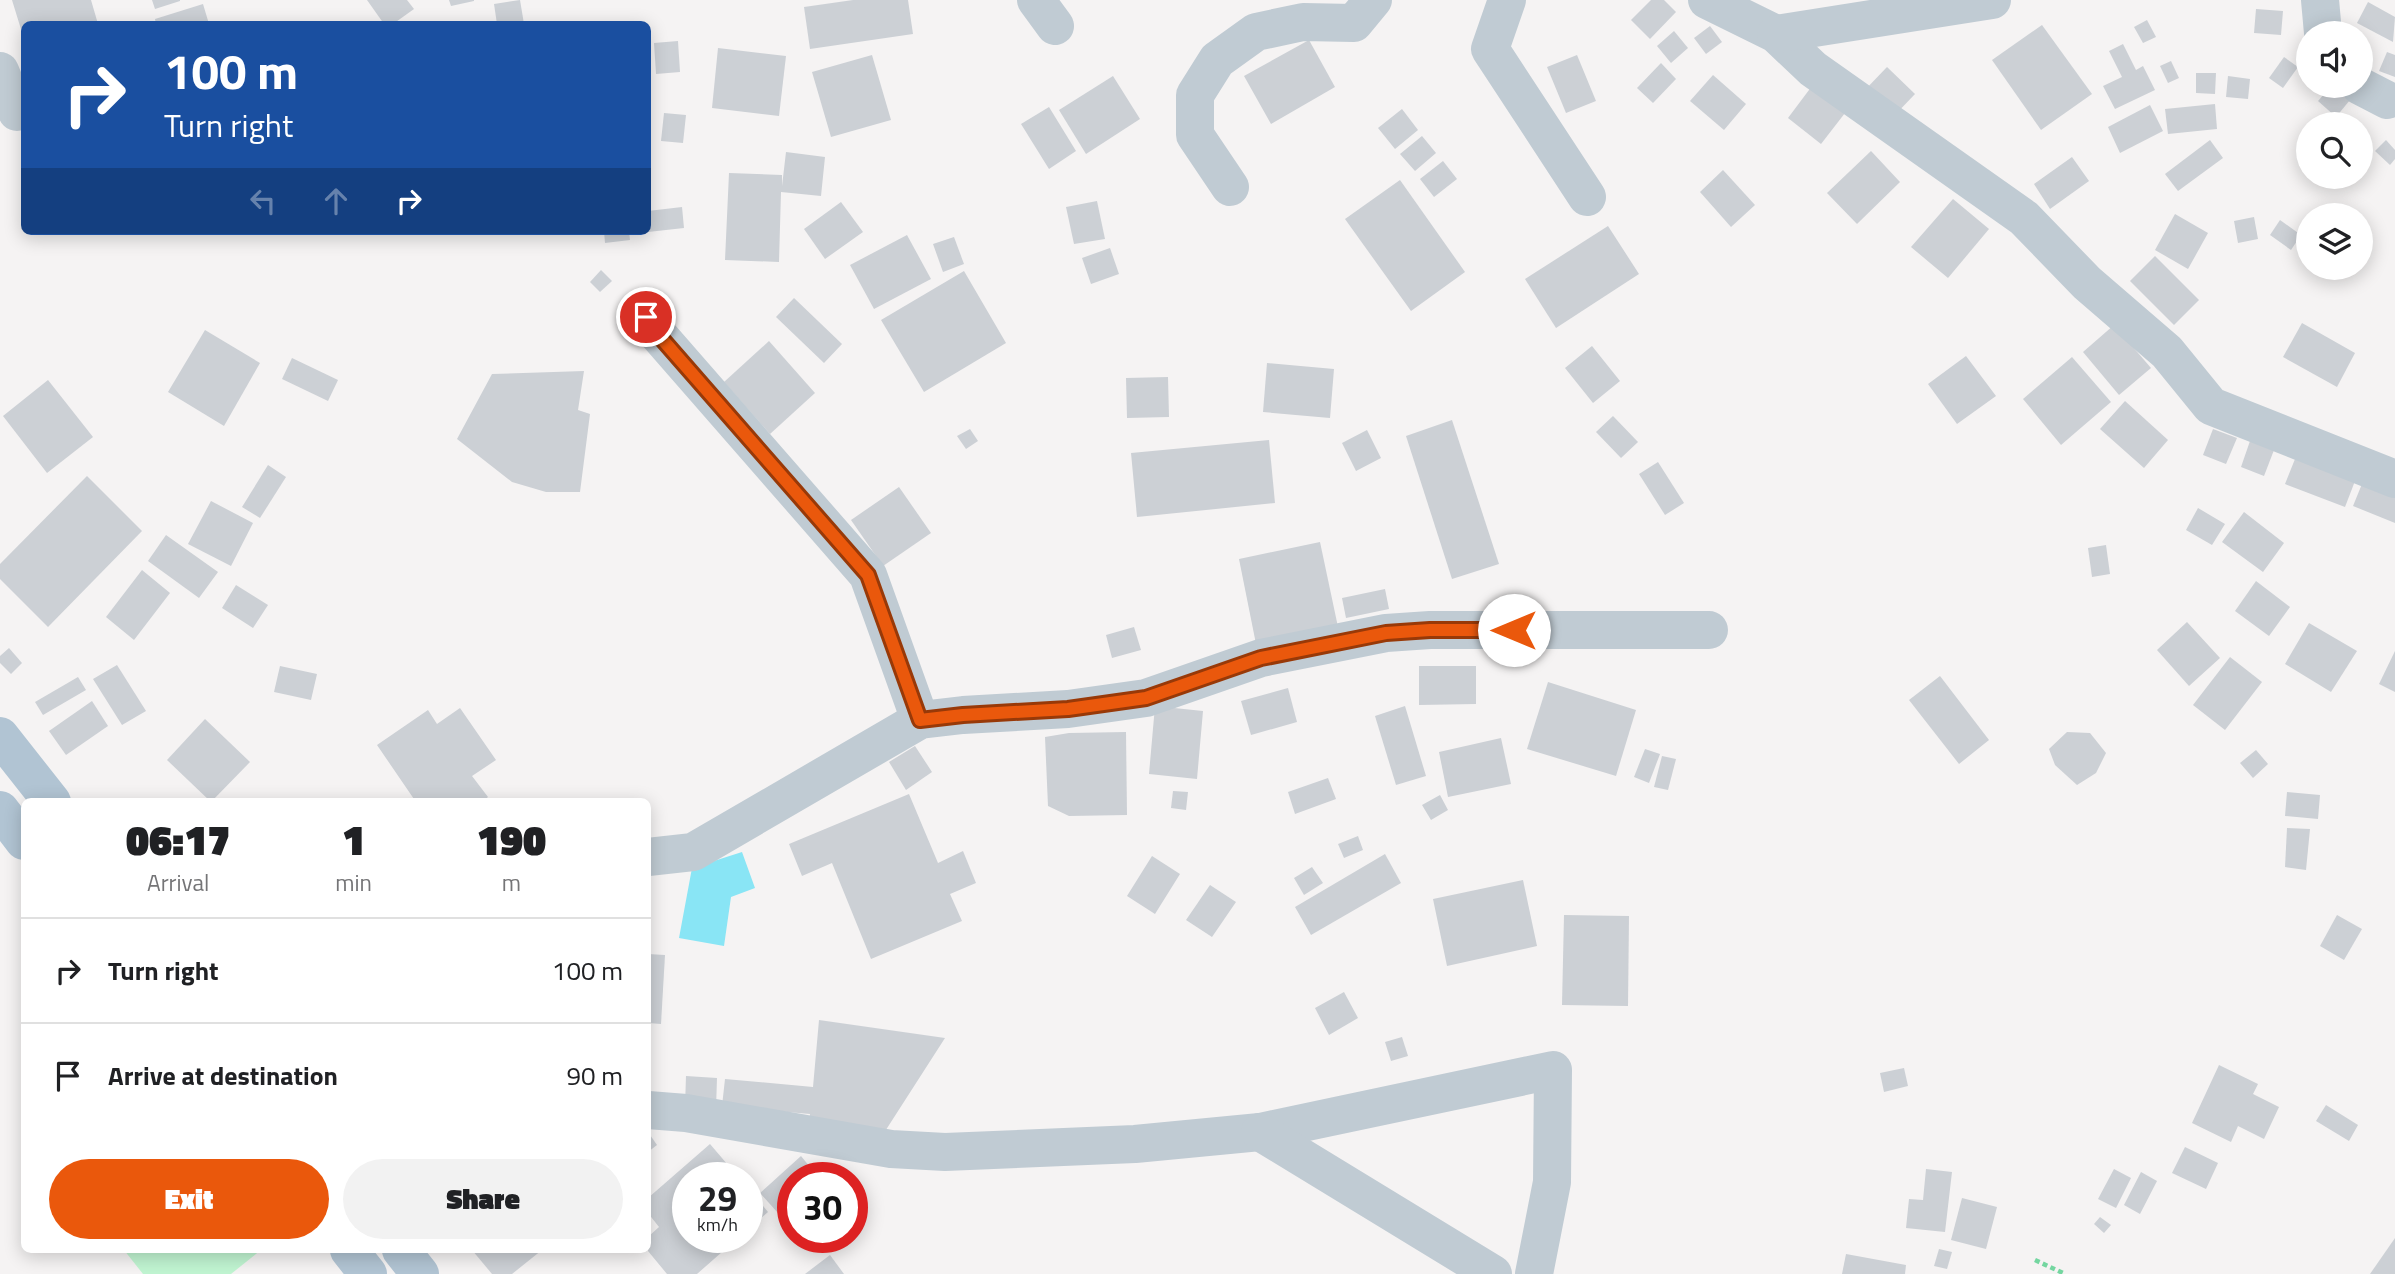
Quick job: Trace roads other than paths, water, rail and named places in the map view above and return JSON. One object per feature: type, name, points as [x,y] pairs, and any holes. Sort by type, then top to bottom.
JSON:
[{"type":"main road","points":[[0,736],[49,798]]},
{"type":"main road","points":[[0,810],[21,837]]},
{"type":"main road","points":[[351,1253],[368,1274]]},
{"type":"street","points":[[1230,187],[1195,135],[1195,95],[1217,60],[1256,32],[1303,22],[1354,23],[1373,0]]},
{"type":"street","points":[[1507,0],[1490,49],[1587,197]]},
{"type":"street","points":[[1707,0],[1776,34],[1813,69],[2024,218],[2087,283],[2167,352],[2211,406],[2395,479]]},
{"type":"street","points":[[1776,34],[1992,0]]},
{"type":"street","points":[[2320,0],[2322,21]]},
{"type":"street","points":[[0,71],[17,112]]},
{"type":"street","points":[[646,317],[655,331],[868,575],[920,720]]},
{"type":"street","points":[[651,857],[694,852],[920,720],[1068,709],[1146,698],[1261,658],[1386,633],[1430,630],[1709,630]]},
{"type":"street","points":[[651,1110],[685,1113],[891,1149],[945,1152],[1135,1144],[1260,1132],[1553,1070],[1552,1182],[1534,1274]]},
{"type":"street","points":[[1260,1132],[1493,1274]]},
{"type":"water","points":[[742,852],[755,888],[731,897],[724,946],[679,938],[692,868]]}]
